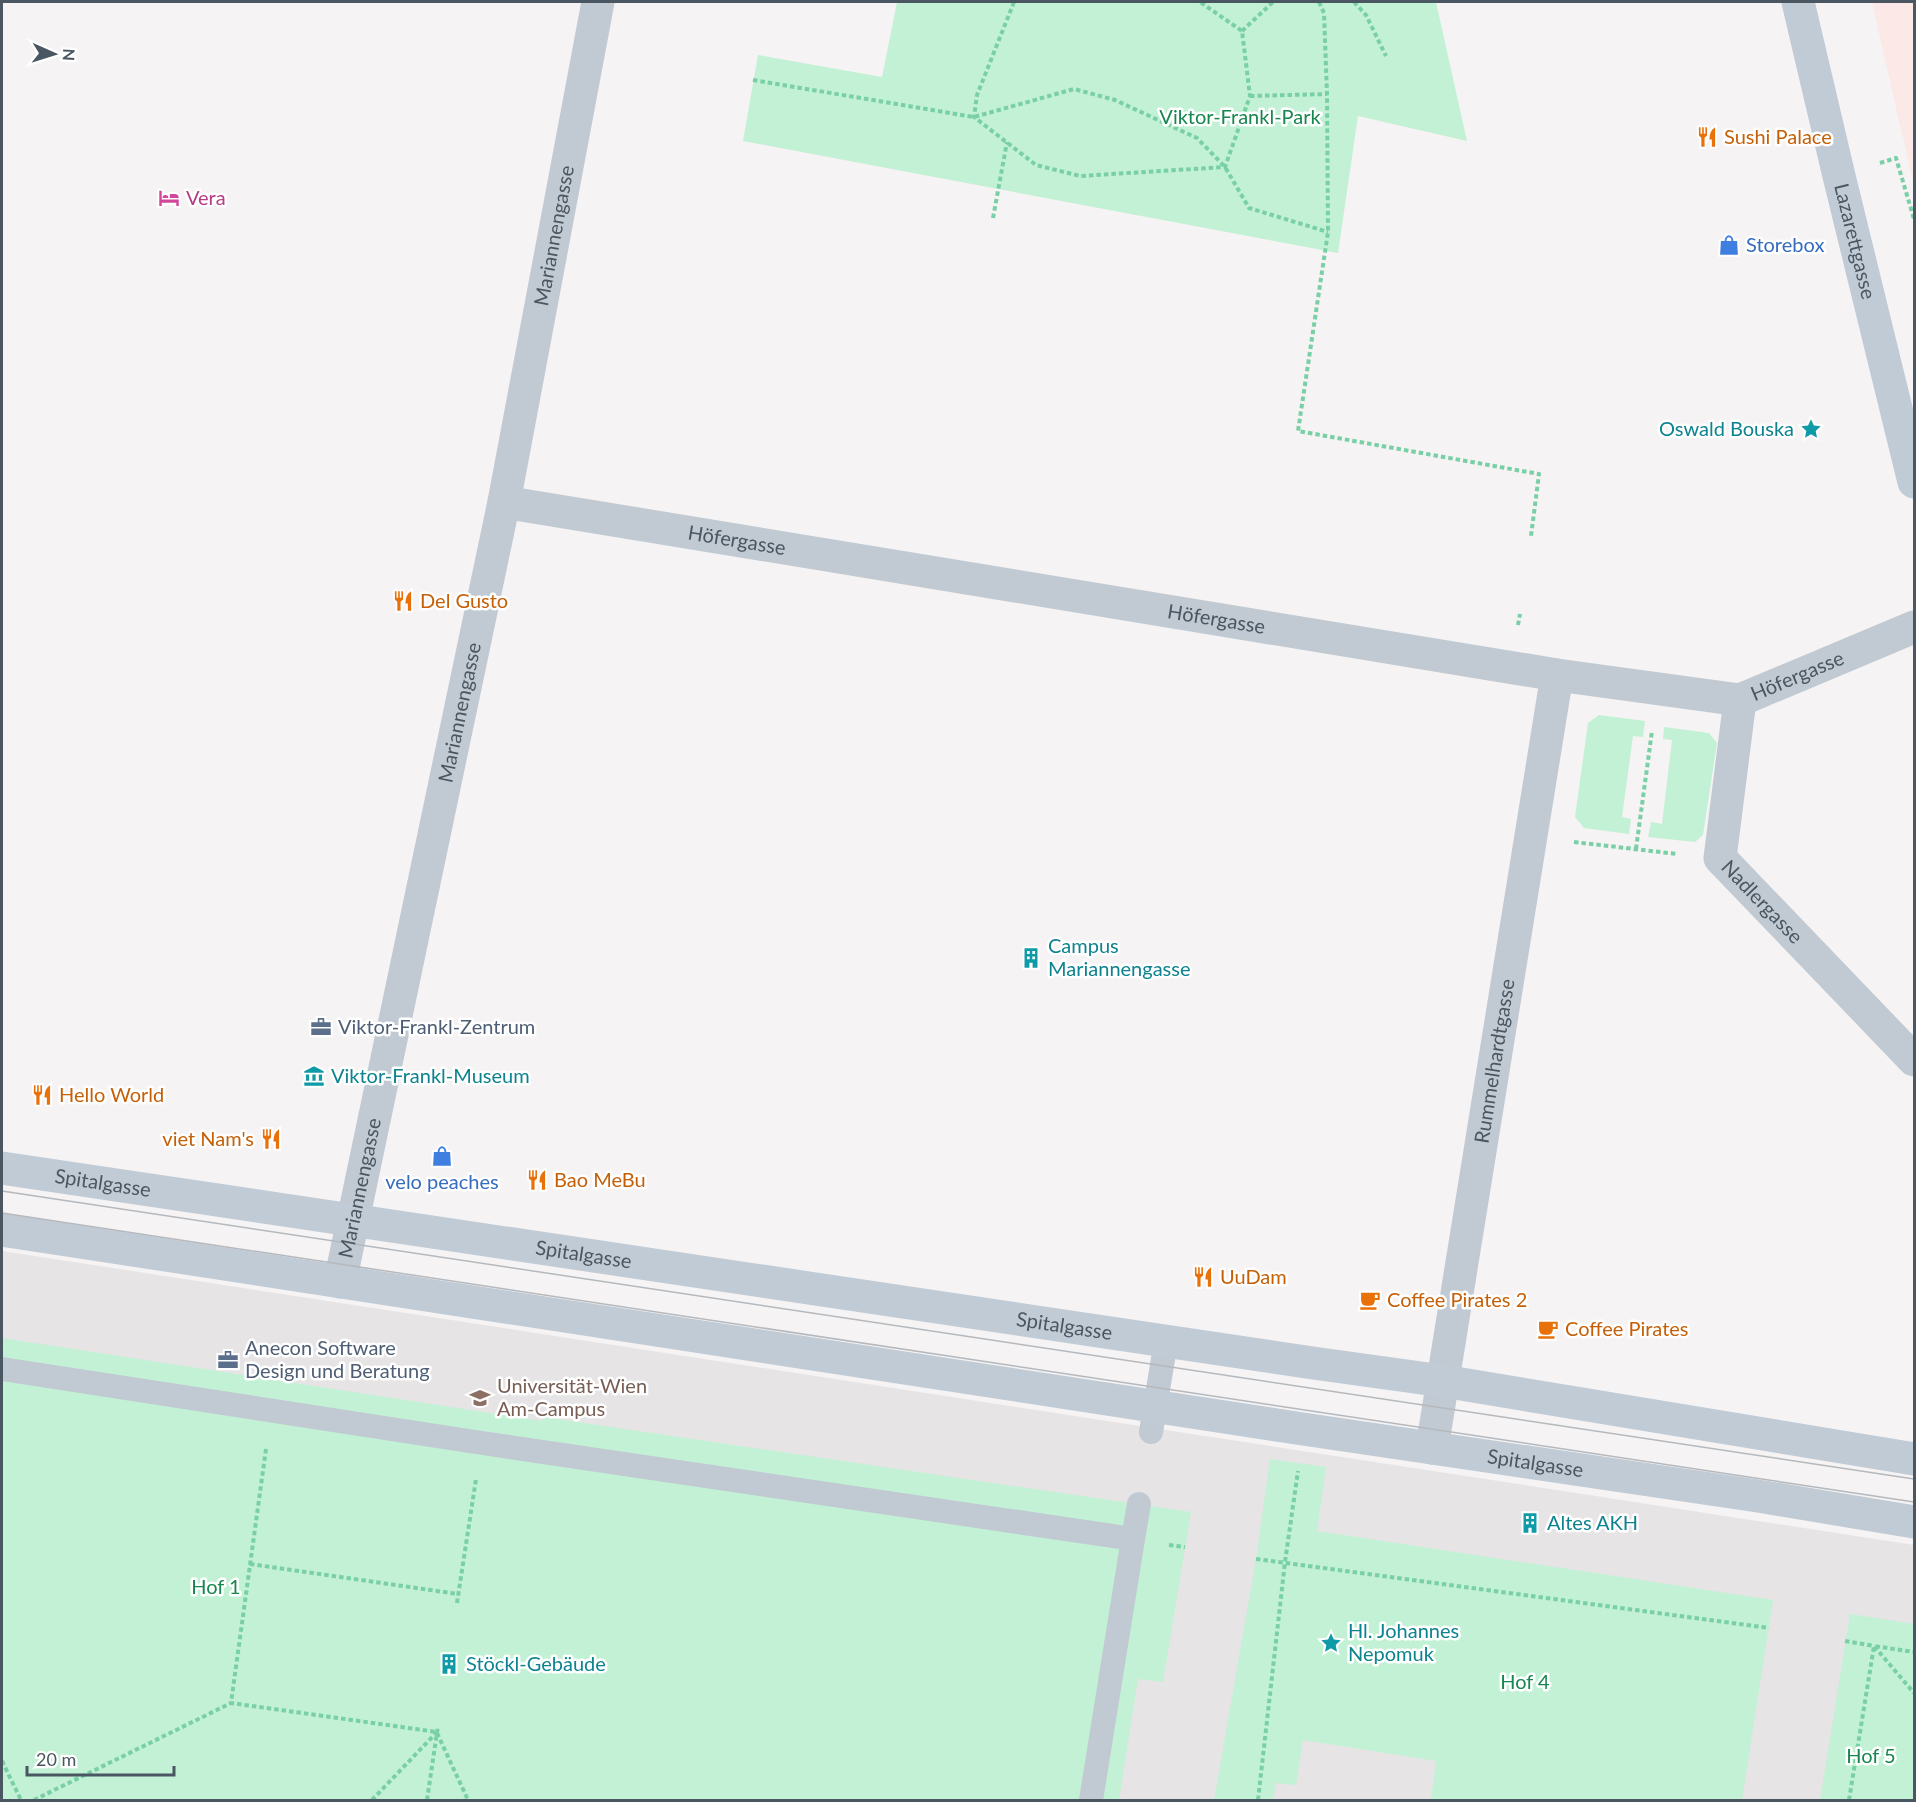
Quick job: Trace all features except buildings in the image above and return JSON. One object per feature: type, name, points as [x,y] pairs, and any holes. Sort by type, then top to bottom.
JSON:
[{"type":"main road","name":"Lazarettgasse","points":[[1798,2],[1914,482]]},
{"type":"main road","name":"Spitalgasse","points":[[2,1168],[1443,1381],[1914,1459]]},
{"type":"main road","name":"Spitalgasse","points":[[2,1230],[340,1281],[1153,1419],[1432,1448],[1758,1496],[1914,1522]]},
{"type":"street","name":"Mariannengasse","points":[[340,1281],[504,502],[598,2]]},
{"type":"street","name":"Höfergasse","points":[[504,502],[1557,675],[1740,700],[1914,627]]},
{"type":"street","name":"Rummelhardtgasse","points":[[1432,1448],[1557,675]]},
{"type":"street","name":"Nadlergasse","points":[[1740,700],[1720,858],[1914,1060]]},
{"type":"lane","points":[[1153,1419],[1166,1341]]},
{"type":"lane","points":[[2,1369],[482,1443],[1133,1539]]},
{"type":"lane","points":[[1091,1800],[1139,1504]]},
{"type":"path","points":[[974,117],[977,95],[1014,2]]},
{"type":"path","points":[[1200,2],[1242,31],[1250,96],[1225,167]]},
{"type":"path","points":[[1242,31],[1273,2]]},
{"type":"path","points":[[1319,2],[1324,13],[1328,232],[1298,431],[1539,474],[1531,536]]},
{"type":"path","points":[[1354,2],[1366,15],[1386,56]]},
{"type":"path","points":[[753,80],[974,117],[1074,89],[1115,100],[1197,138],[1225,167],[1249,208],[1328,232]]},
{"type":"path","points":[[1250,96],[1327,94]]},
{"type":"path","points":[[974,117],[1036,165],[1080,176],[1225,167]]},
{"type":"path","points":[[993,218],[1007,142]]},
{"type":"path","points":[[1839,176],[1896,158],[1914,219]]},
{"type":"path","points":[[1636,849],[1658,690]]},
{"type":"path","points":[[1573,842],[1720,858]]},
{"type":"path","points":[[231,1703],[271,1410]]},
{"type":"path","points":[[456,1603],[482,1443]]},
{"type":"path","points":[[1258,1800],[1285,1562],[1299,1463]]},
{"type":"path","points":[[1256,1559],[1769,1628]]},
{"type":"path","points":[[250,1564],[458,1594]]},
{"type":"path","points":[[1845,1641],[1914,1652]]},
{"type":"path","points":[[1874,1646],[1914,1693]]},
{"type":"path","points":[[1849,1800],[1874,1646]]},
{"type":"path","points":[[34,1800],[231,1703],[437,1732]]},
{"type":"path","points":[[427,1800],[438,1726]]},
{"type":"path","points":[[372,1800],[437,1732]]},
{"type":"path","points":[[437,1732],[468,1800]]},
{"type":"path","points":[[2,1761],[21,1800]]},
{"type":"shaded area","points":[[1872,2],[1914,2],[1914,185],[1911,173]]},
{"type":"shaded area","name":"Universität-Wien Am-Campus","points":[[2,1251],[1914,1545],[1914,1800],[2,1800]]},
{"type":"green space","name":"Viktor-Frankl-Park","points":[[897,2],[1436,2],[1467,141],[1358,116],[1338,253],[743,141],[758,55],[882,77]]},
{"type":"green space","points":[[1599,715],[1645,721],[1643,737],[1633,736],[1622,817],[1631,819],[1629,834],[1584,828],[1575,817],[1588,723]]},
{"type":"green space","points":[[1664,727],[1709,733],[1717,743],[1703,835],[1695,842],[1648,837],[1651,822],[1662,824],[1672,740],[1663,739]]},
{"type":"green space","name":"Hof 1","points":[[2,1338],[542,1421],[543,1417],[1191,1512],[1163,1682],[1138,1679],[1119,1800],[2,1800]]},
{"type":"green space","name":"Hof 4","points":[[1270,1459],[1326,1467],[1317,1531],[1773,1600],[1742,1800],[1431,1800],[1436,1761],[1303,1740],[1296,1785],[1276,1783],[1273,1800],[1214,1800],[1256,1559]]},
{"type":"green space","name":"Hof 5","points":[[1850,1614],[1914,1624],[1914,1800],[1820,1800]]},
{"type":"tram line","points":[[2,1191],[1914,1479]]},
{"type":"tram line","points":[[2,1213],[1914,1502]]},
{"type":"place","name":"Sushi Palace","points":[[1707,137]]},
{"type":"place","name":"Vera","points":[[169,198]]},
{"type":"place","name":"Storebox","points":[[1729,245]]},
{"type":"place","name":"Oswald Bouska","points":[[1811,429]]},
{"type":"place","name":"Del Gusto","points":[[403,601]]},
{"type":"place","name":"Campus Mariannengasse","points":[[1031,958]]},
{"type":"place","name":"Viktor-Frankl-Zentrum","points":[[321,1027]]},
{"type":"place","name":"Viktor-Frankl-Museum","points":[[314,1076]]},
{"type":"place","name":"Hello World","points":[[42,1095]]},
{"type":"place","name":"viet Nam's","points":[[271,1139]]},
{"type":"place","name":"velo peaches","points":[[442,1156]]},
{"type":"place","name":"Bao MeBu","points":[[537,1180]]},
{"type":"place","name":"UuDam","points":[[1203,1277]]},
{"type":"place","name":"Coffee Pirates 2","points":[[1370,1300]]},
{"type":"place","name":"Coffee Pirates","points":[[1548,1329]]},
{"type":"place","name":"Anecon Software Design und Beratung","points":[[228,1360]]},
{"type":"place","name":"Universität-Wien Am-Campus","points":[[480,1398]]},
{"type":"place","name":"Altes AKH","points":[[1530,1523]]},
{"type":"place","name":"Hl. Johannes Nepomuk","points":[[1331,1643]]},
{"type":"place","name":"Stöckl-Gebäude","points":[[449,1664]]}]
